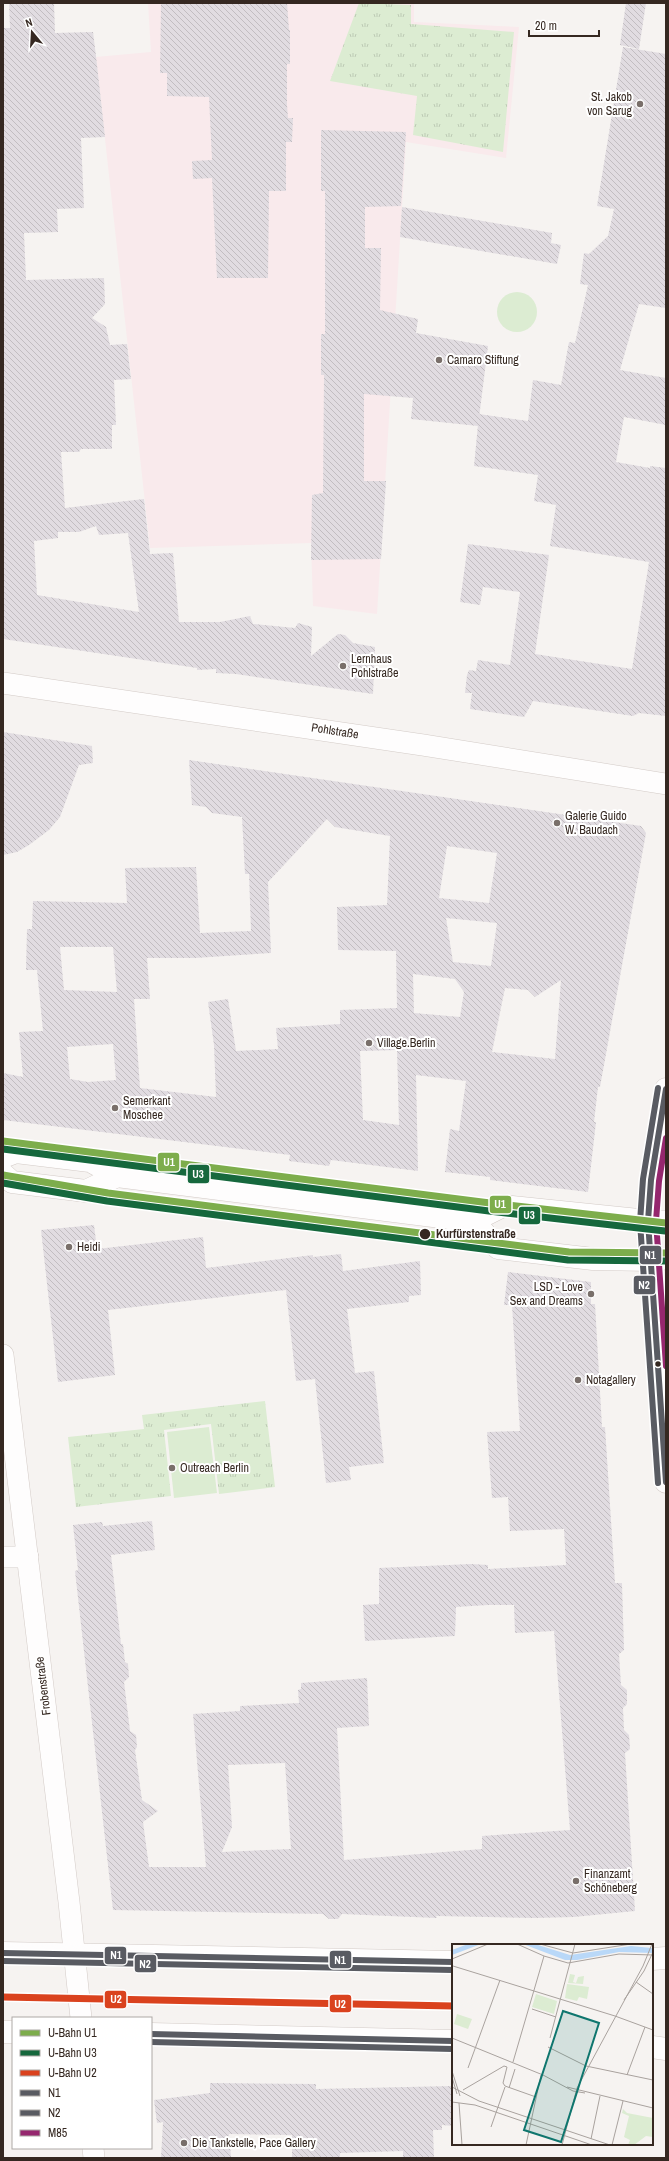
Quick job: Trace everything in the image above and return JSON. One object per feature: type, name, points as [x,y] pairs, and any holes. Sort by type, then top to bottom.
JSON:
[{"type":"main road","points":[[666,1089],[651,1180],[657,1221],[666,1482]]},
{"type":"main road","points":[[3,1157],[16,1152],[90,1161],[117,1176],[473,1221],[503,1206],[657,1221]]},
{"type":"main road","points":[[3,1174],[12,1182],[86,1191],[117,1176]]},
{"type":"main road","points":[[473,1221],[498,1248],[594,1259],[658,1259]]},
{"type":"main road","points":[[3,1953],[452,1962]]},
{"type":"main road","points":[[653,1959],[666,1958]]},
{"type":"main road","points":[[152,2034],[452,2041]]},
{"type":"main road","points":[[653,2047],[666,2048]]},
{"type":"street","name":"Pohlstraße","points":[[3,683],[422,745],[666,784]]},
{"type":"street","name":"Frobenstraße","points":[[3,1355],[75,1955],[81,2017]]},
{"type":"street","points":[[3,1557],[28,1557]]},
{"type":"shaded area","points":[[148,3],[414,3],[414,22],[519,27],[506,158],[406,142],[377,614],[313,606],[311,543],[150,548],[96,57],[151,52]]},
{"type":"green space","points":[[359,3],[411,5],[411,24],[514,32],[503,152],[413,135],[417,96],[330,81]]},
{"type":"green space","points":[[513,292],[521,292],[528,295],[534,301],[537,312],[534,323],[528,329],[521,332],[513,332],[506,329],[500,323],[497,316],[497,308],[500,301],[506,295]]},
{"type":"green space","points":[[265,1401],[275,1487],[219,1494],[211,1424],[164,1430],[171,1496],[76,1507],[68,1437],[144,1429],[142,1415]]},
{"type":"green space","points":[[209,1427],[217,1493],[174,1498],[167,1432]]},
{"type":"building","points":[[9,3],[54,3],[55,33],[93,32],[96,56],[105,137],[81,138],[84,208],[57,209],[58,232],[24,233],[26,280],[104,278],[105,304],[92,318],[106,327],[110,345],[127,344],[131,379],[114,380],[116,425],[112,425],[112,449],[81,449],[79,452],[61,452],[65,508],[144,499],[150,554],[173,553],[179,622],[220,622],[250,616],[253,624],[295,628],[298,623],[312,627],[311,656],[338,634],[345,635],[353,643],[375,647],[373,694],[236,674],[216,673],[216,669],[197,670],[197,668],[3,639],[3,28],[10,28]],"holes":[[[96,526],[99,535],[128,533],[139,612],[37,595],[34,541],[58,538],[58,532],[79,532]]]},
{"type":"building","points":[[161,3],[287,3],[290,30],[290,64],[287,64],[287,105],[288,118],[293,118],[292,142],[286,142],[286,191],[269,191],[268,278],[217,278],[212,178],[193,179],[192,161],[212,160],[209,97],[167,96],[167,73],[160,73]]},
{"type":"building","points":[[626,3],[646,3],[639,49],[620,45]]},
{"type":"building","points":[[623,47],[666,54],[666,308],[639,304],[620,370],[666,378],[666,425],[624,417],[616,462],[650,468],[650,466],[666,468],[666,716],[639,713],[633,716],[533,701],[524,717],[470,709],[472,693],[465,693],[467,675],[469,670],[476,671],[478,660],[510,665],[520,592],[483,587],[480,605],[460,602],[468,544],[549,555],[535,654],[632,669],[649,562],[550,546],[556,505],[534,501],[538,475],[474,466],[479,414],[528,421],[533,380],[561,385],[569,342],[575,343],[588,285],[580,284],[584,253],[589,254],[608,236],[614,209],[597,206]]},
{"type":"building","points":[[321,130],[406,132],[401,206],[365,207],[365,248],[381,248],[380,310],[418,319],[416,333],[488,346],[478,426],[411,419],[413,398],[364,394],[364,481],[386,481],[381,559],[311,560],[312,495],[323,493],[324,375],[321,375],[321,334],[325,334],[325,191],[321,191]]},
{"type":"building","points":[[402,207],[552,233],[551,243],[561,245],[557,264],[400,237]]},
{"type":"building","points":[[3,732],[92,746],[93,763],[79,765],[60,817],[49,830],[17,852],[3,855]]},
{"type":"building","points":[[189,760],[641,826],[646,833],[600,1087],[598,1087],[594,1122],[596,1122],[588,1192],[490,1180],[490,1177],[445,1172],[450,1129],[459,1131],[466,1081],[416,1075],[418,1171],[331,1160],[329,1166],[289,1161],[290,1155],[3,1120],[3,1073],[23,1077],[19,1032],[43,1031],[37,970],[26,970],[27,929],[32,929],[33,901],[127,903],[125,868],[196,867],[200,933],[251,931],[249,874],[245,874],[242,817],[212,813],[206,807],[192,805]],"holes":[[[327,819],[335,827],[390,836],[387,905],[337,907],[338,950],[396,951],[397,1008],[340,1010],[340,1024],[276,1028],[278,1049],[236,1051],[228,999],[208,1002],[214,1045],[216,1097],[140,1088],[134,999],[150,999],[147,958],[195,958],[271,953],[268,882]],[[447,846],[497,853],[489,903],[439,898]],[[446,918],[497,923],[491,966],[453,962]],[[60,947],[113,947],[117,992],[64,990]],[[413,974],[455,979],[464,992],[460,1017],[414,1013]],[[561,980],[555,1059],[492,1052],[505,988],[528,990],[535,997]],[[113,1044],[116,1080],[88,1082],[70,1079],[67,1047]],[[397,1050],[399,1125],[363,1120],[360,1051]]]},
{"type":"building","points":[[94,1225],[97,1249],[203,1237],[206,1268],[313,1255],[313,1257],[341,1254],[343,1271],[420,1261],[421,1295],[409,1296],[409,1302],[347,1309],[355,1373],[374,1371],[384,1463],[349,1467],[351,1480],[326,1483],[315,1379],[296,1381],[286,1290],[108,1310],[115,1375],[58,1382],[41,1230]]},
{"type":"building","points":[[508,1272],[591,1282],[591,1304],[595,1304],[602,1427],[605,1427],[615,1583],[622,1583],[624,1650],[619,1654],[621,1685],[627,1690],[627,1704],[623,1708],[624,1730],[629,1735],[630,1749],[625,1753],[635,1911],[574,1917],[534,1918],[436,1916],[437,1918],[342,1914],[338,1919],[329,1919],[323,1914],[113,1910],[75,1571],[78,1570],[73,1525],[102,1522],[103,1526],[152,1521],[155,1550],[111,1555],[121,1644],[123,1644],[125,1662],[128,1664],[129,1677],[124,1682],[130,1731],[136,1735],[137,1747],[135,1750],[142,1800],[158,1811],[143,1822],[149,1867],[206,1867],[193,1714],[240,1711],[240,1706],[299,1703],[298,1690],[301,1689],[301,1683],[367,1678],[369,1726],[337,1728],[344,1860],[482,1849],[482,1836],[570,1830],[554,1631],[515,1633],[514,1605],[488,1605],[456,1607],[455,1636],[365,1641],[363,1605],[379,1604],[379,1568],[471,1564],[488,1565],[488,1569],[566,1565],[564,1529],[510,1531],[508,1497],[492,1498],[487,1432],[520,1431],[512,1305],[504,1305]],"holes":[[[285,1763],[291,1849],[222,1852],[232,1827],[228,1765]]]},
{"type":"building","points":[[210,2083],[316,2084],[316,2089],[452,2086],[452,2126],[442,2125],[442,2130],[433,2130],[434,2158],[403,2158],[403,2151],[340,2153],[340,2158],[292,2158],[292,2135],[229,2134],[231,2157],[161,2158],[163,2122],[157,2123],[154,2100],[210,2093]]},
{"type":"metro line","name":"U1","points":[[3,1141],[490,1203],[666,1223]]},
{"type":"metro line","name":"U3","points":[[3,1149],[489,1211],[665,1231]]},
{"type":"metro line","name":"U1","points":[[3,1175],[108,1193],[569,1252],[666,1253]]},
{"type":"metro line","name":"U3","points":[[3,1183],[107,1201],[568,1260],[666,1261]]},
{"type":"metro line","name":"U2","points":[[3,1997],[452,2006]]},
{"type":"transit line","name":"N2","points":[[658,1088],[643,1179],[640,1222],[658,1483]]},
{"type":"transit line","name":"N1","points":[[666,1089],[651,1180],[648,1221],[666,1482]]},
{"type":"transit line","name":"M85","points":[[666,1138],[659,1181],[656,1221],[666,1366]]},
{"type":"transit line","name":"N1","points":[[3,1953],[452,1962]]},
{"type":"transit line","name":"N2","points":[[3,1961],[452,1970]]},
{"type":"transit line","name":"N1","points":[[152,2034],[452,2041]]},
{"type":"transit line","name":"N2","points":[[152,2042],[452,2049]]},
{"type":"place","name":"St. Jakob von Sarug","points":[[640,104]]},
{"type":"place","name":"Camaro Stiftung","points":[[439,360]]},
{"type":"place","name":"Lernhaus Pohlstraße","points":[[343,666]]},
{"type":"place","name":"Galerie Guido W. Baudach","points":[[557,823]]},
{"type":"place","name":"Village.Berlin","points":[[369,1043]]},
{"type":"place","name":"Semerkant Moschee","points":[[115,1108]]},
{"type":"place","name":"Kurfürstenstraße","points":[[425,1234]]},
{"type":"place","name":"Heidi","points":[[69,1247]]},
{"type":"place","name":"LSD - Love Sex and Dreams","points":[[591,1294]]},
{"type":"place","name":"Notagallery","points":[[578,1380]]},
{"type":"place","name":"Outreach Berlin","points":[[172,1468]]},
{"type":"place","name":"Finanzamt Schöneberg","points":[[576,1881]]},
{"type":"place","name":"Die Tankstelle, Pace Gallery","points":[[184,2143]]}]
